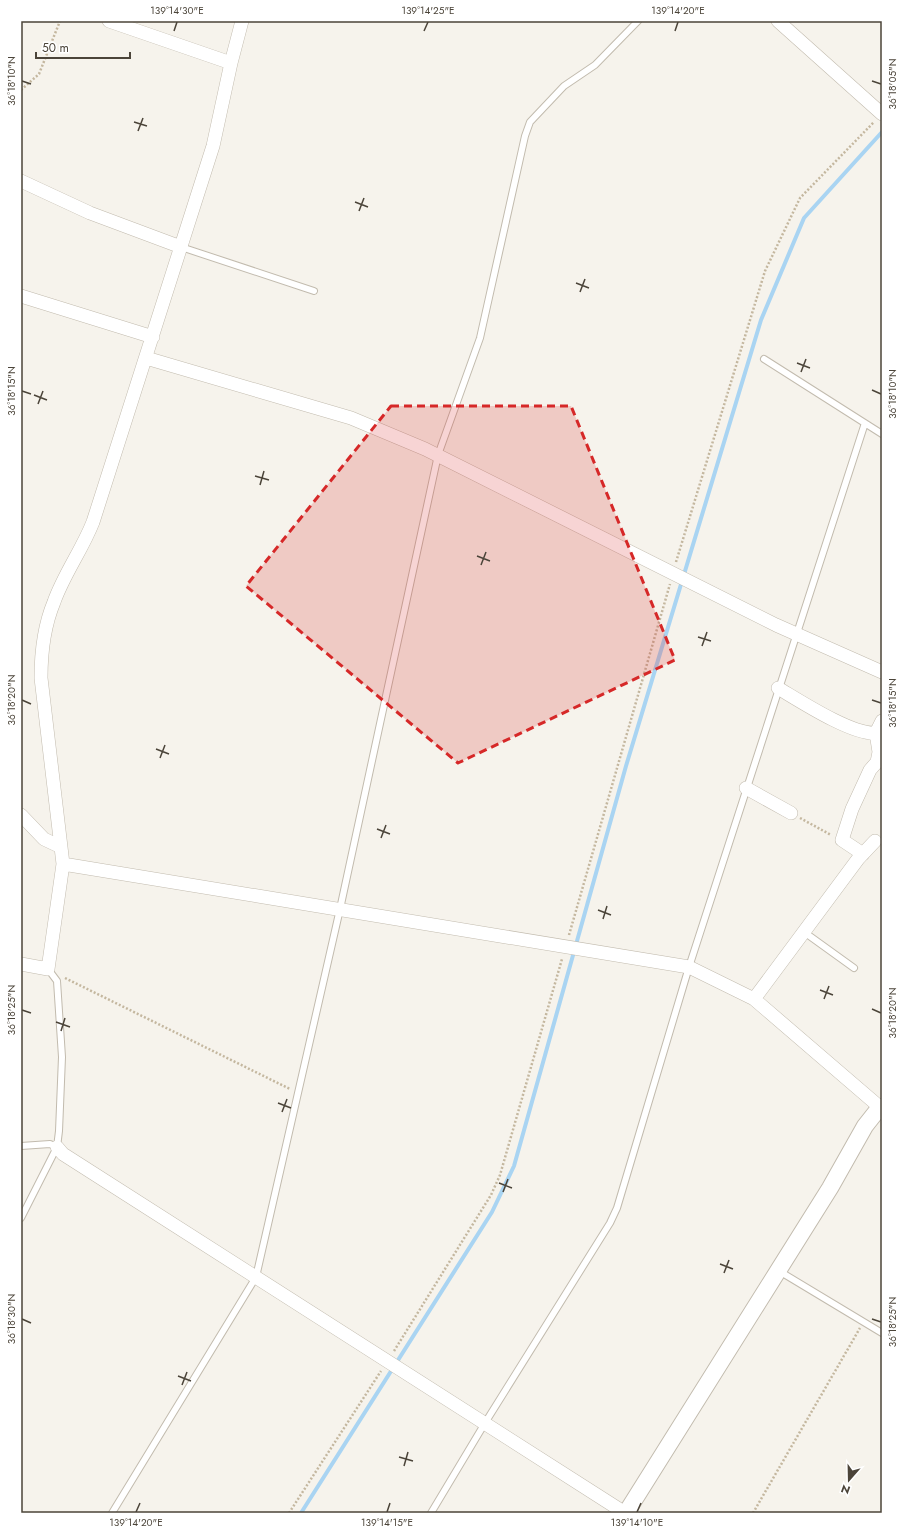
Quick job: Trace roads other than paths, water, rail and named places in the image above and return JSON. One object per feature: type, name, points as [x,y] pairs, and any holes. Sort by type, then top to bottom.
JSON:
[{"type":"street","points":[[109,21],[231,64]]},
{"type":"street","points":[[21,964],[48,969],[64,864],[41,684],[42,647],[54,602],[85,541],[92,522],[153,337],[213,146],[242,21]]},
{"type":"street","points":[[778,21],[882,114]]},
{"type":"street","points":[[21,181],[90,213],[181,247]]},
{"type":"street","points":[[21,296],[153,337]]},
{"type":"street","points":[[146,358],[351,418],[438,455],[681,578],[796,634],[882,672]]},
{"type":"street","points":[[778,688],[831,718],[866,732],[876,732]]},
{"type":"street","points":[[863,854],[842,840],[852,809],[870,770],[877,762],[879,752],[876,732],[882,721]]},
{"type":"street","points":[[746,788],[791,813]]},
{"type":"street","points":[[21,816],[44,839],[61,847]]},
{"type":"street","points":[[754,999],[863,854],[875,841]]},
{"type":"street","points":[[57,1147],[63,1154],[626,1513],[837,1176],[862,1131],[881,1107],[754,999],[689,967],[64,864]]},
{"type":"lane","points":[[112,1513],[256,1277],[340,909],[438,455],[480,338],[525,136],[530,122],[564,86],[595,65],[638,21]]},
{"type":"lane","points":[[181,247],[314,291]]},
{"type":"lane","points":[[764,359],[882,434]]},
{"type":"lane","points":[[431,1513],[485,1423],[610,1223],[616,1208],[689,967],[778,688],[865,423]]},
{"type":"lane","points":[[804,932],[854,968]]},
{"type":"lane","points":[[21,1218],[57,1147],[62,1057],[58,981],[48,969]]},
{"type":"lane","points":[[21,1146],[50,1144],[57,1147]]},
{"type":"lane","points":[[778,1271],[882,1333]]},
{"type":"waterway","points":[[301,1513],[492,1212],[514,1166],[626,766],[761,320],[804,218],[882,132]]}]
